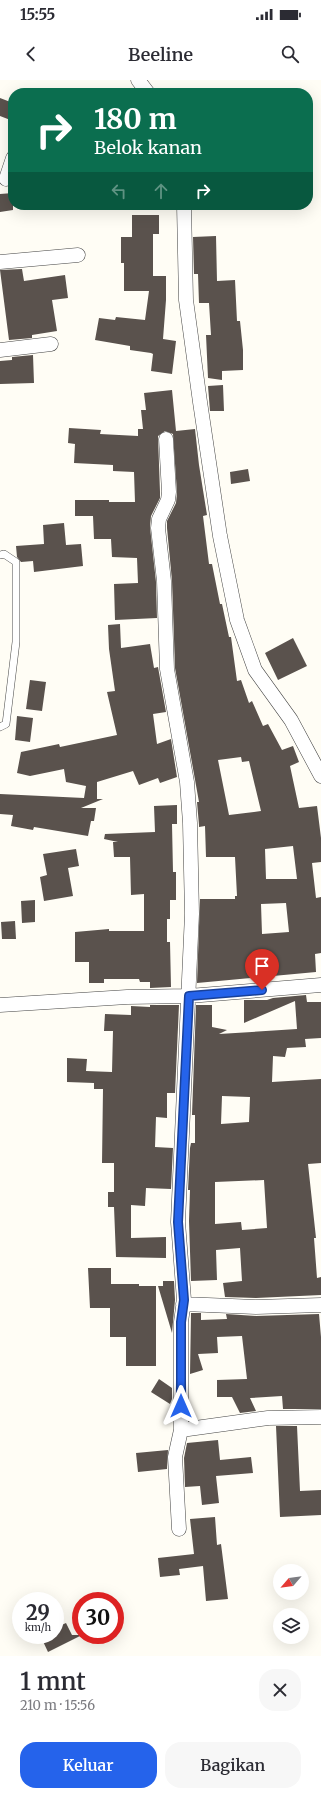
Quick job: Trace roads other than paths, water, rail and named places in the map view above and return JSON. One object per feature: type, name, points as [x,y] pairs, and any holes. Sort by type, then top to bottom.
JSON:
[{"type":"street","points":[[138,80],[144,88]]},
{"type":"street","points":[[184,210],[186,300],[220,536],[238,620],[255,670],[291,720],[321,776]]},
{"type":"street","points":[[0,262],[78,255]]},
{"type":"street","points":[[0,350],[51,344]]},
{"type":"street","points":[[166,440],[169,492],[168,500],[159,518],[158,528],[164,581],[167,669],[187,782],[190,823],[192,914],[178,1222],[183,1304],[181,1322],[181,1430],[175,1457],[179,1530]]},
{"type":"street","points":[[0,1004],[127,997],[189,996],[321,985]]},
{"type":"street","points":[[183,1304],[256,1307],[321,1305]]},
{"type":"street","points":[[181,1430],[268,1418],[321,1417]]},
{"type":"lane","points":[[0,554],[4,554],[16,562],[16,642],[6,724],[0,727]]}]
